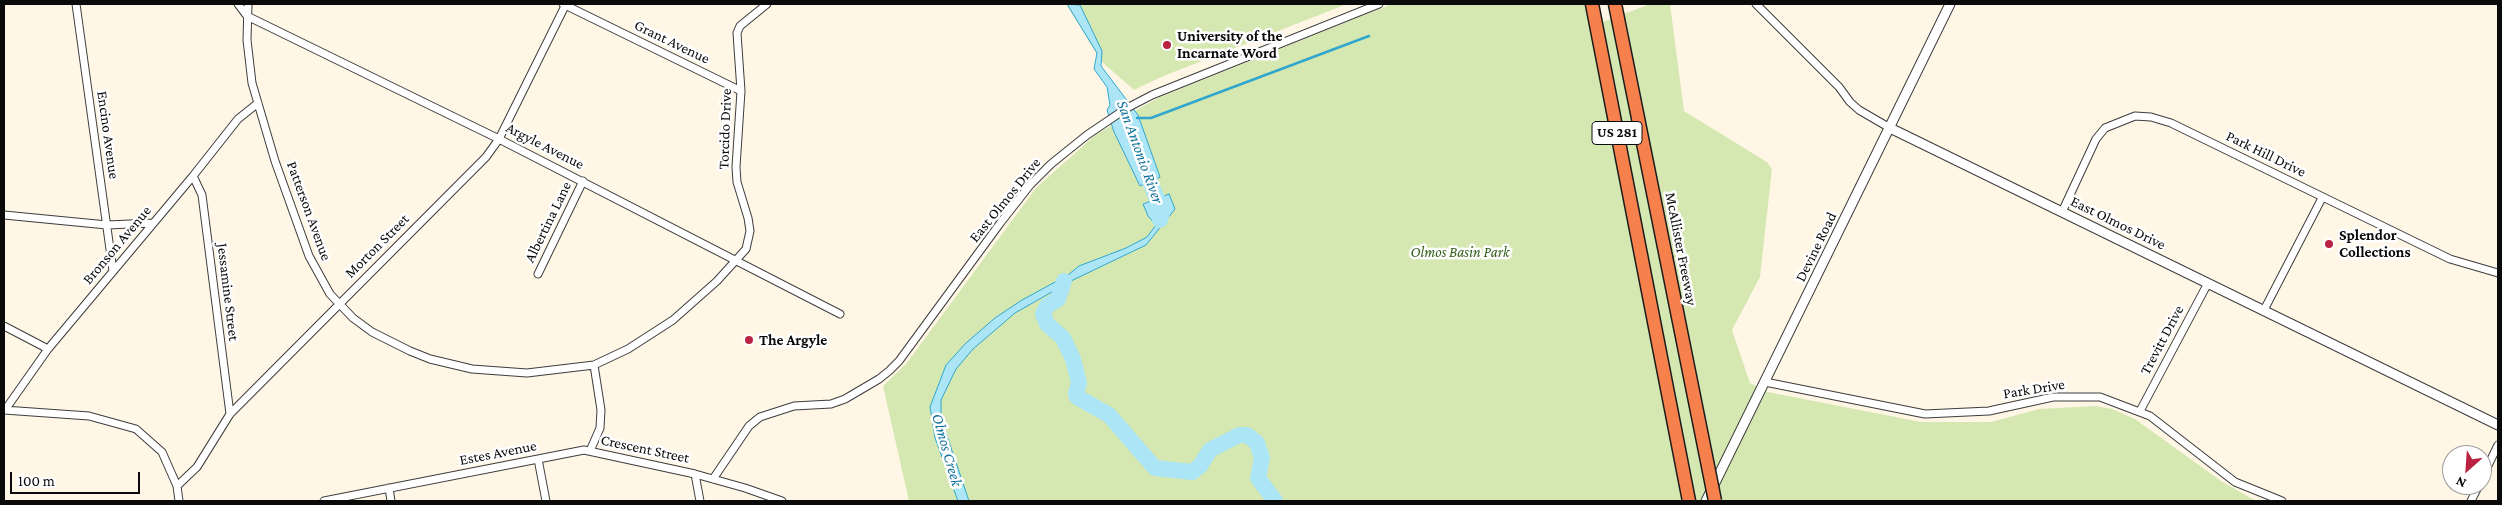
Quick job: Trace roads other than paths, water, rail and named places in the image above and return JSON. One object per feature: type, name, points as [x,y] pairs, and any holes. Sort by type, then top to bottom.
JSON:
[{"type":"highway","name":"US 281","points":[[1592,4],[1689,501]]},
{"type":"highway","name":"McAllister Freeway","points":[[1616,4],[1715,501]]},
{"type":"street","name":"Encino Avenue","points":[[76,4],[113,271]]},
{"type":"street","name":"Argyle Avenue","points":[[238,4],[248,16],[584,181],[840,314]]},
{"type":"street","name":"Patterson Avenue","points":[[248,4],[249,62],[258,103],[309,256],[319,276],[339,304],[352,318],[391,343],[430,359],[472,369],[527,373],[594,365],[632,346],[673,320],[717,281],[735,261]]},
{"type":"street","name":"Grant Avenue","points":[[565,4],[741,91]]},
{"type":"street","name":"Morton Street","points":[[177,486],[197,466],[230,414],[486,157],[500,139],[565,4]]},
{"type":"street","name":"Torcido Drive","points":[[735,261],[746,249],[750,231],[737,182],[736,168],[741,91],[738,33],[740,26],[767,4]]},
{"type":"street","name":"East Olmos Drive","points":[[713,479],[749,426],[760,417],[794,406],[831,404],[844,399],[889,371],[899,361],[1030,185],[1072,147],[1127,108],[1152,95],[1379,4]]},
{"type":"street","name":"East Olmos Drive","points":[[1756,4],[1839,87],[1850,102],[1890,128],[2498,425]]},
{"type":"street","name":"Devine Road","points":[[1706,501],[1950,4]]},
{"type":"street","name":"Bronson Avenue","points":[[4,410],[48,349],[193,176],[238,119],[258,103]]},
{"type":"street","name":"Park Hill Drive","points":[[2062,212],[2096,139],[2105,128],[2135,116],[2151,117],[2171,123],[2450,260],[2498,273]]},
{"type":"street","name":"Jessamine Street","points":[[193,176],[202,195],[230,414]]},
{"type":"street","name":"Albertina Lane","points":[[538,274],[584,181]]},
{"type":"street","points":[[2264,310],[2322,198]]},
{"type":"street","points":[[4,215],[107,225],[153,223]]},
{"type":"street","name":"Trevitt Drive","points":[[2140,411],[2208,282]]},
{"type":"street","points":[[4,326],[48,349]]},
{"type":"street","points":[[590,451],[600,428],[601,410],[594,365]]},
{"type":"street","name":"Park Drive","points":[[1765,382],[1925,414],[1989,411],[2053,397],[2100,396],[2150,416],[2234,482],[2282,501]]},
{"type":"street","points":[[4,410],[47,411],[89,416],[136,429],[162,452],[177,486],[179,501]]},
{"type":"street","points":[[2492,457],[2498,445]]},
{"type":"street","name":"Estes Avenue","points":[[324,501],[584,450],[590,451]]},
{"type":"street","name":"Crescent Street","points":[[590,451],[713,479]]},
{"type":"street","points":[[538,459],[546,501]]},
{"type":"street","points":[[695,474],[700,501]]},
{"type":"street","points":[[713,479],[782,501]]},
{"type":"street","points":[[389,488],[391,501]]},
{"type":"water","points":[[1067,4],[1080,5],[1102,51],[1101,66],[1138,115],[1160,177],[1140,186],[1114,132],[1107,110],[1110,105],[1107,87],[1094,69],[1097,53]]},
{"type":"water","name":"Olmos Creek","points":[[1169,194],[1175,209],[1146,245],[1073,280],[1015,313],[973,349],[956,369],[941,400],[941,418],[969,501],[958,501],[935,438],[930,407],[946,365],[966,343],[995,318],[1022,300],[1068,275],[1079,266],[1126,248],[1147,237],[1156,225],[1148,216],[1143,204]]},
{"type":"waterway","points":[[1137,118],[1151,118],[1369,36]]},
{"type":"waterway","name":"San Antonio River","points":[[1142,161],[1162,212],[1160,220]]},
{"type":"waterway","name":"San Antonio River","points":[[1064,281],[1058,299],[1047,306],[1043,314],[1047,324],[1063,338],[1073,359],[1079,383],[1076,393],[1077,397],[1109,415],[1155,468],[1192,472],[1200,466],[1210,450],[1239,435],[1247,435],[1257,443],[1262,458],[1258,478],[1275,501]]},
{"type":"place","name":"University of the Incarnate Word","points":[[1167,45]]},
{"type":"place","name":"Splendor Collections","points":[[2329,244]]},
{"type":"place","name":"The Argyle","points":[[749,340]]},
{"type":"park label","name":"Olmos Basin Park","points":[[1460,252]]}]
